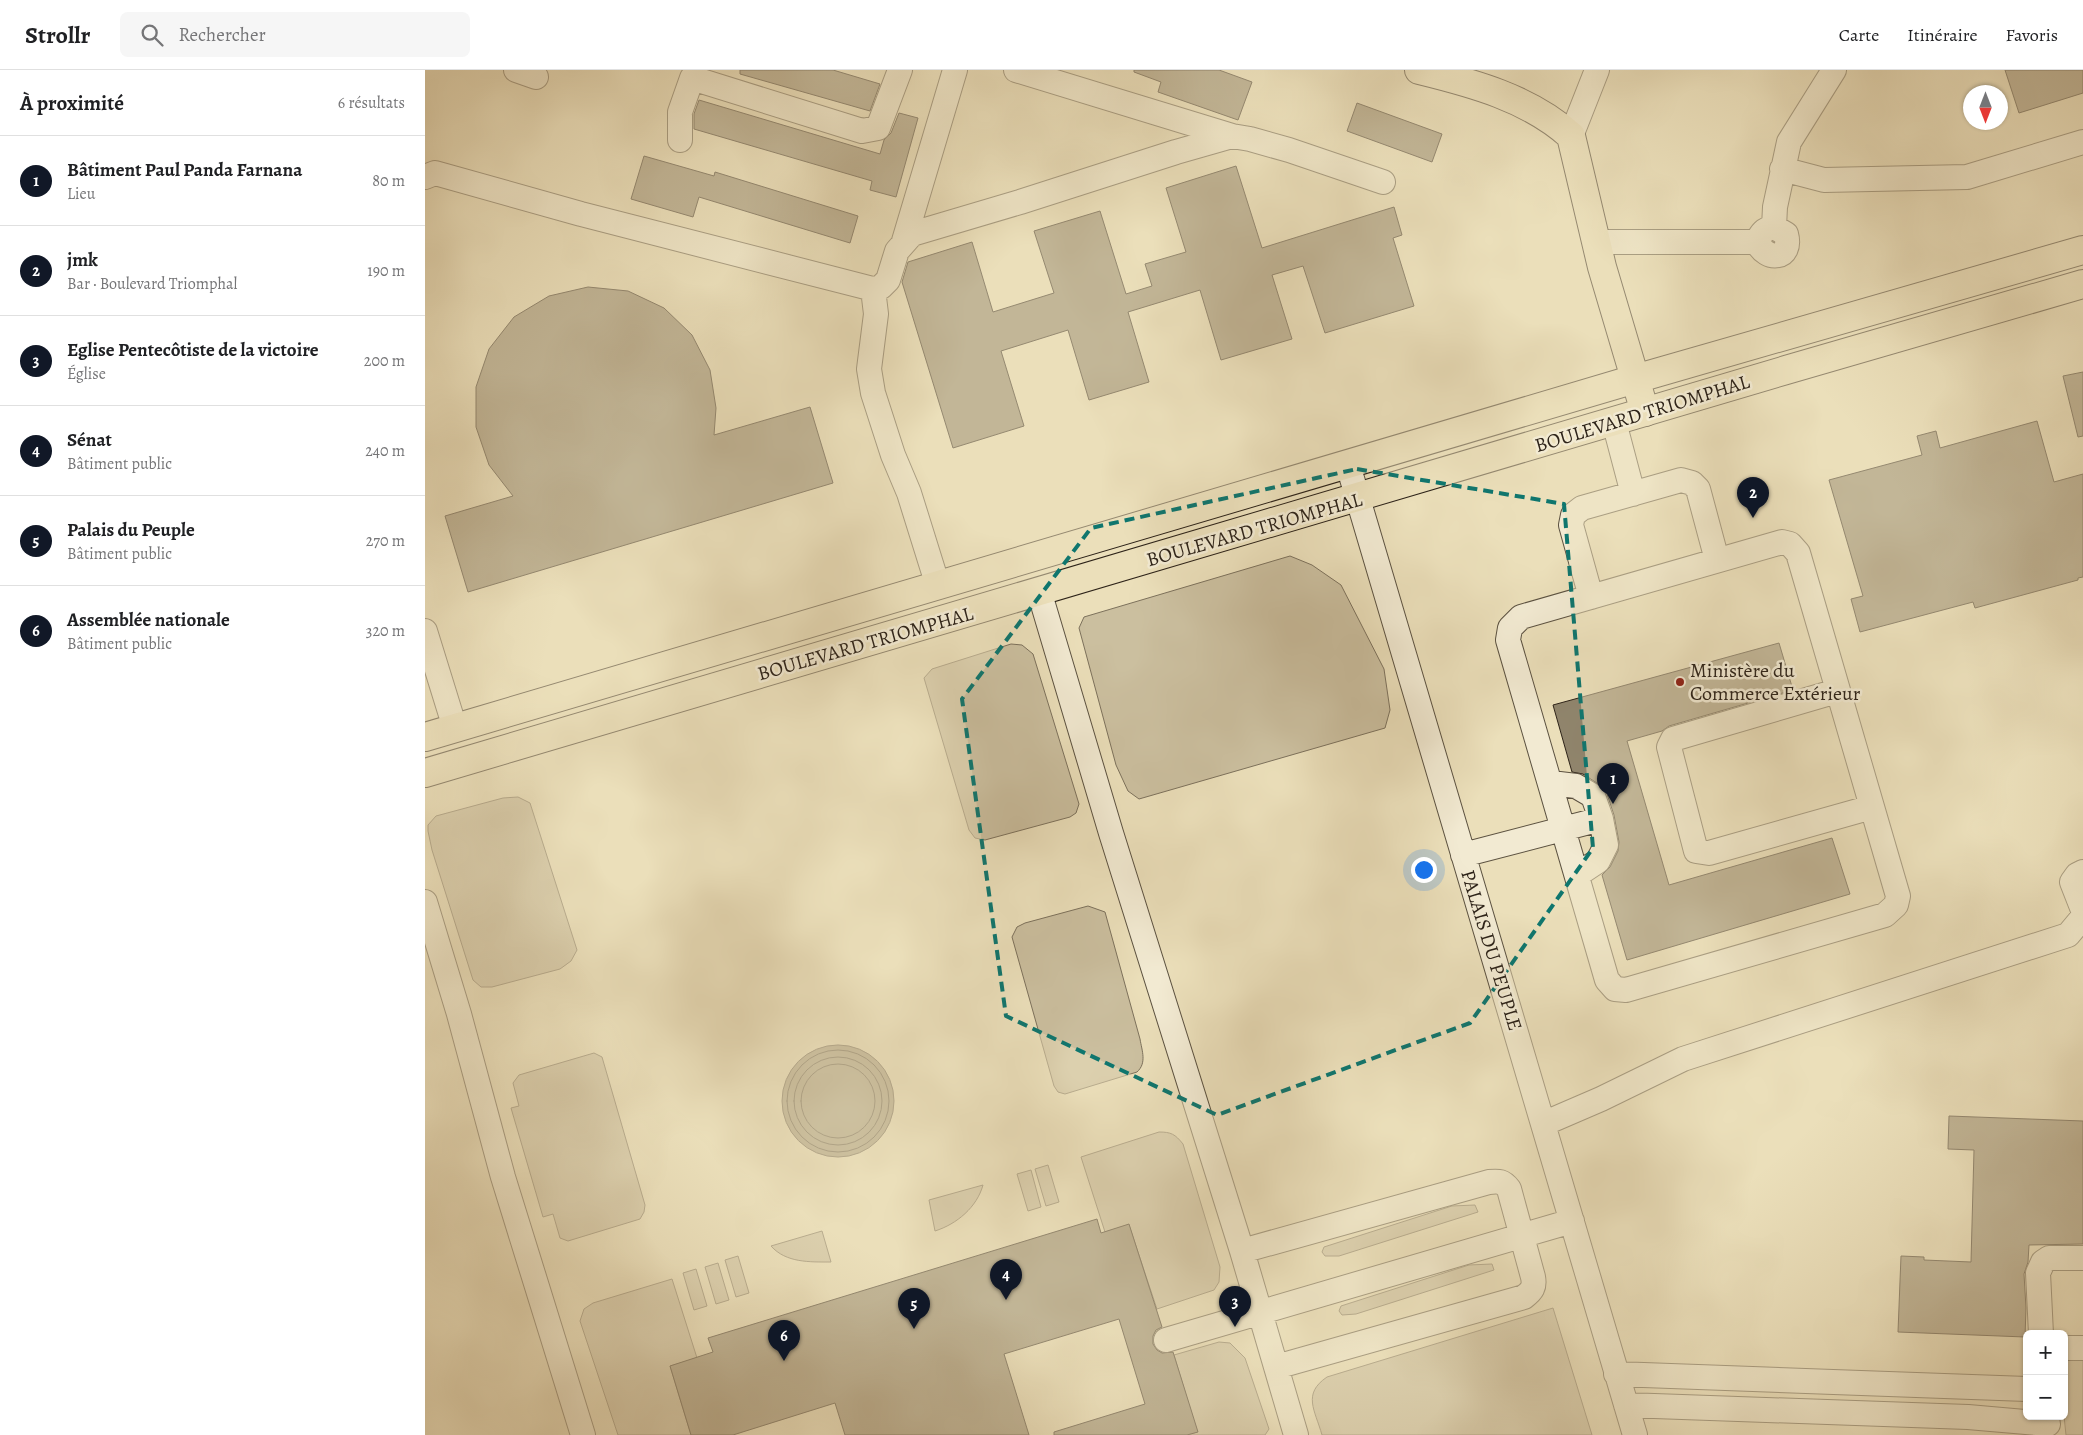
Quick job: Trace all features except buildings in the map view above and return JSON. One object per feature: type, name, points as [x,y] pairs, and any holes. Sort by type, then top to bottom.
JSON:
[{"type":"main road","points":[[1419,70],[1481,88],[1530,106],[1555,122],[1571,136],[1596,242],[1645,412]]},
{"type":"main road","name":"BOULEVARD TRIOMPHAL","points":[[425,737],[1635,379],[2083,250]]},
{"type":"main road","name":"BOULEVARD TRIOMPHAL","points":[[425,773],[1786,370],[2083,284]]},
{"type":"street","points":[[680,140],[680,112],[693,74],[862,130],[878,128],[900,70]]},
{"type":"street","points":[[904,241],[955,70]]},
{"type":"street","points":[[1017,70],[1232,136],[1289,150],[1383,182]]},
{"type":"street","points":[[1571,136],[1597,70]]},
{"type":"street","points":[[1596,242],[1768,226],[1789,142],[1834,70]]},
{"type":"street","points":[[425,177],[435,173],[581,214],[873,289],[881,287],[888,280],[897,251],[912,234],[1232,136]]},
{"type":"street","points":[[1782,169],[1823,180],[1967,177],[2083,142]]},
{"type":"street","points":[[873,289],[876,314],[869,369],[873,393],[893,455],[909,493],[938,586]]},
{"type":"street","points":[[1614,422],[1633,494]]},
{"type":"street","name":"PALAIS DU PEUPLE","points":[[1347,465],[1635,1435]]},
{"type":"street","points":[[1591,597],[1571,526],[1573,515],[1582,508],[1681,480],[1692,483],[1698,489],[1717,560]]},
{"type":"street","points":[[1782,542],[1790,544],[1798,553],[1898,896],[1896,905],[1885,915],[1626,990],[1615,989],[1607,980],[1508,640],[1510,628],[1521,617],[1591,597],[1782,542]]},
{"type":"street","points":[[1039,591],[1111,833],[1242,1251],[1296,1435]]},
{"type":"street","points":[[426,636],[455,728]]},
{"type":"street","points":[[1837,691],[1673,739],[1669,747],[1696,851],[1709,853],[1872,807]]},
{"type":"street","points":[[1551,783],[1576,786],[1593,796],[1601,819],[1606,845],[1598,861],[1577,875]]},
{"type":"street","points":[[1463,855],[1601,819]]},
{"type":"street","points":[[2083,872],[2077,875],[2071,882],[2083,910]]},
{"type":"street","points":[[425,902],[459,1014],[503,1177],[583,1435]]},
{"type":"street","points":[[1543,1124],[1601,1099],[1683,1059],[2069,935],[2083,917]]},
{"type":"street","points":[[1242,1251],[1489,1182],[1499,1181],[1505,1184],[1509,1190],[1534,1285],[1531,1292],[1524,1297],[1275,1367]]},
{"type":"street","points":[[1167,1340],[1572,1221]]},
{"type":"street","points":[[2041,1330],[2039,1267],[2049,1258],[2083,1258]]},
{"type":"street","points":[[2068,1348],[2083,1348]]},
{"type":"street","points":[[1617,1374],[2023,1390]]},
{"type":"street","points":[[1626,1405],[1968,1417],[2048,1425]]},
{"type":"highlighted area","points":[[1357,469],[1564,504],[1593,848],[1470,1023],[1217,1115],[1006,1016],[962,699],[1091,528]]},
{"type":"shaded area","points":[[1290,556],[1312,565],[1341,585],[1384,669],[1390,710],[1385,728],[1139,799],[1128,791],[1116,765],[1079,628],[1084,617]]},
{"type":"shaded area","points":[[1011,644],[1022,645],[1033,654],[1079,804],[1076,813],[1070,817],[985,840],[975,838],[969,830],[924,678],[932,669]]},
{"type":"shaded area","points":[[518,797],[530,803],[577,950],[571,961],[560,969],[492,987],[481,987],[473,980],[432,850],[428,825],[436,816],[503,798]]},
{"type":"shaded area","points":[[1088,906],[1105,912],[1140,1039],[1143,1061],[1137,1072],[1065,1094],[1058,1092],[1054,1086],[1012,937],[1017,927],[1025,923]]},
{"type":"shaded area","points":[[594,1053],[602,1057],[645,1205],[640,1219],[568,1241],[560,1238],[553,1214],[543,1217],[511,1108],[519,1106],[513,1083],[519,1075]]},
{"type":"shaded area","points":[[1159,1132],[1173,1134],[1183,1144],[1220,1267],[1219,1282],[1214,1290],[1157,1309],[1129,1225],[1105,1232],[1081,1157]]},
{"type":"shaded area","points":[[1048,1165],[1059,1202],[1046,1206],[1035,1169]]},
{"type":"shaded area","points":[[1031,1170],[1041,1207],[1028,1211],[1017,1174]]},
{"type":"shaded area","points":[[983,1185],[976,1200],[965,1214],[951,1224],[935,1231],[929,1200]]},
{"type":"shaded area","points":[[1475,1205],[1478,1212],[1339,1256],[1325,1256],[1322,1252],[1324,1247],[1452,1206]]},
{"type":"shaded area","points":[[822,1231],[831,1262],[791,1259],[777,1252],[771,1246]]},
{"type":"shaded area","points":[[738,1256],[749,1293],[736,1297],[725,1260]]},
{"type":"shaded area","points":[[718,1263],[729,1300],[716,1304],[705,1267]]},
{"type":"shaded area","points":[[1492,1264],[1494,1270],[1356,1314],[1342,1315],[1339,1311],[1341,1306],[1469,1265]]},
{"type":"shaded area","points":[[696,1269],[707,1306],[694,1310],[683,1273]]},
{"type":"shaded area","points":[[672,1279],[697,1358],[670,1366],[691,1435],[618,1435],[580,1321],[584,1309],[593,1303]]},
{"type":"shaded area","points":[[1553,1308],[1592,1435],[1322,1435],[1314,1410],[1313,1396],[1319,1383],[1327,1377]]},
{"type":"shaded area","points":[[1219,1342],[1230,1343],[1245,1358],[1269,1429],[1265,1435],[1187,1435],[1197,1432],[1174,1355]]},
{"type":"shaded area","points":[[2068,1351],[2083,1351],[2083,1435],[2066,1435],[2064,1420],[2068,1420]]},
{"type":"water","points":[[838,1045],[859,1050],[877,1062],[889,1080],[894,1101],[889,1122],[877,1140],[859,1152],[838,1157],[817,1152],[799,1140],[787,1122],[782,1101],[787,1080],[799,1062],[817,1050]]},
{"type":"place","name":"jmk","points":[[1753,518]]},
{"type":"place","name":"Ministère du Commerce Extérieur","points":[[1680,682]]},
{"type":"place","name":"Bâtiment Paul Panda Farnana","points":[[1613,804]]},
{"type":"place","name":"Sénat","points":[[1006,1300]]},
{"type":"place","name":"Eglise Pentecôtiste de la victoire","points":[[1235,1327]]},
{"type":"place","name":"Palais du Peuple","points":[[914,1329]]},
{"type":"place","name":"Assemblée nationale","points":[[784,1361]]}]
